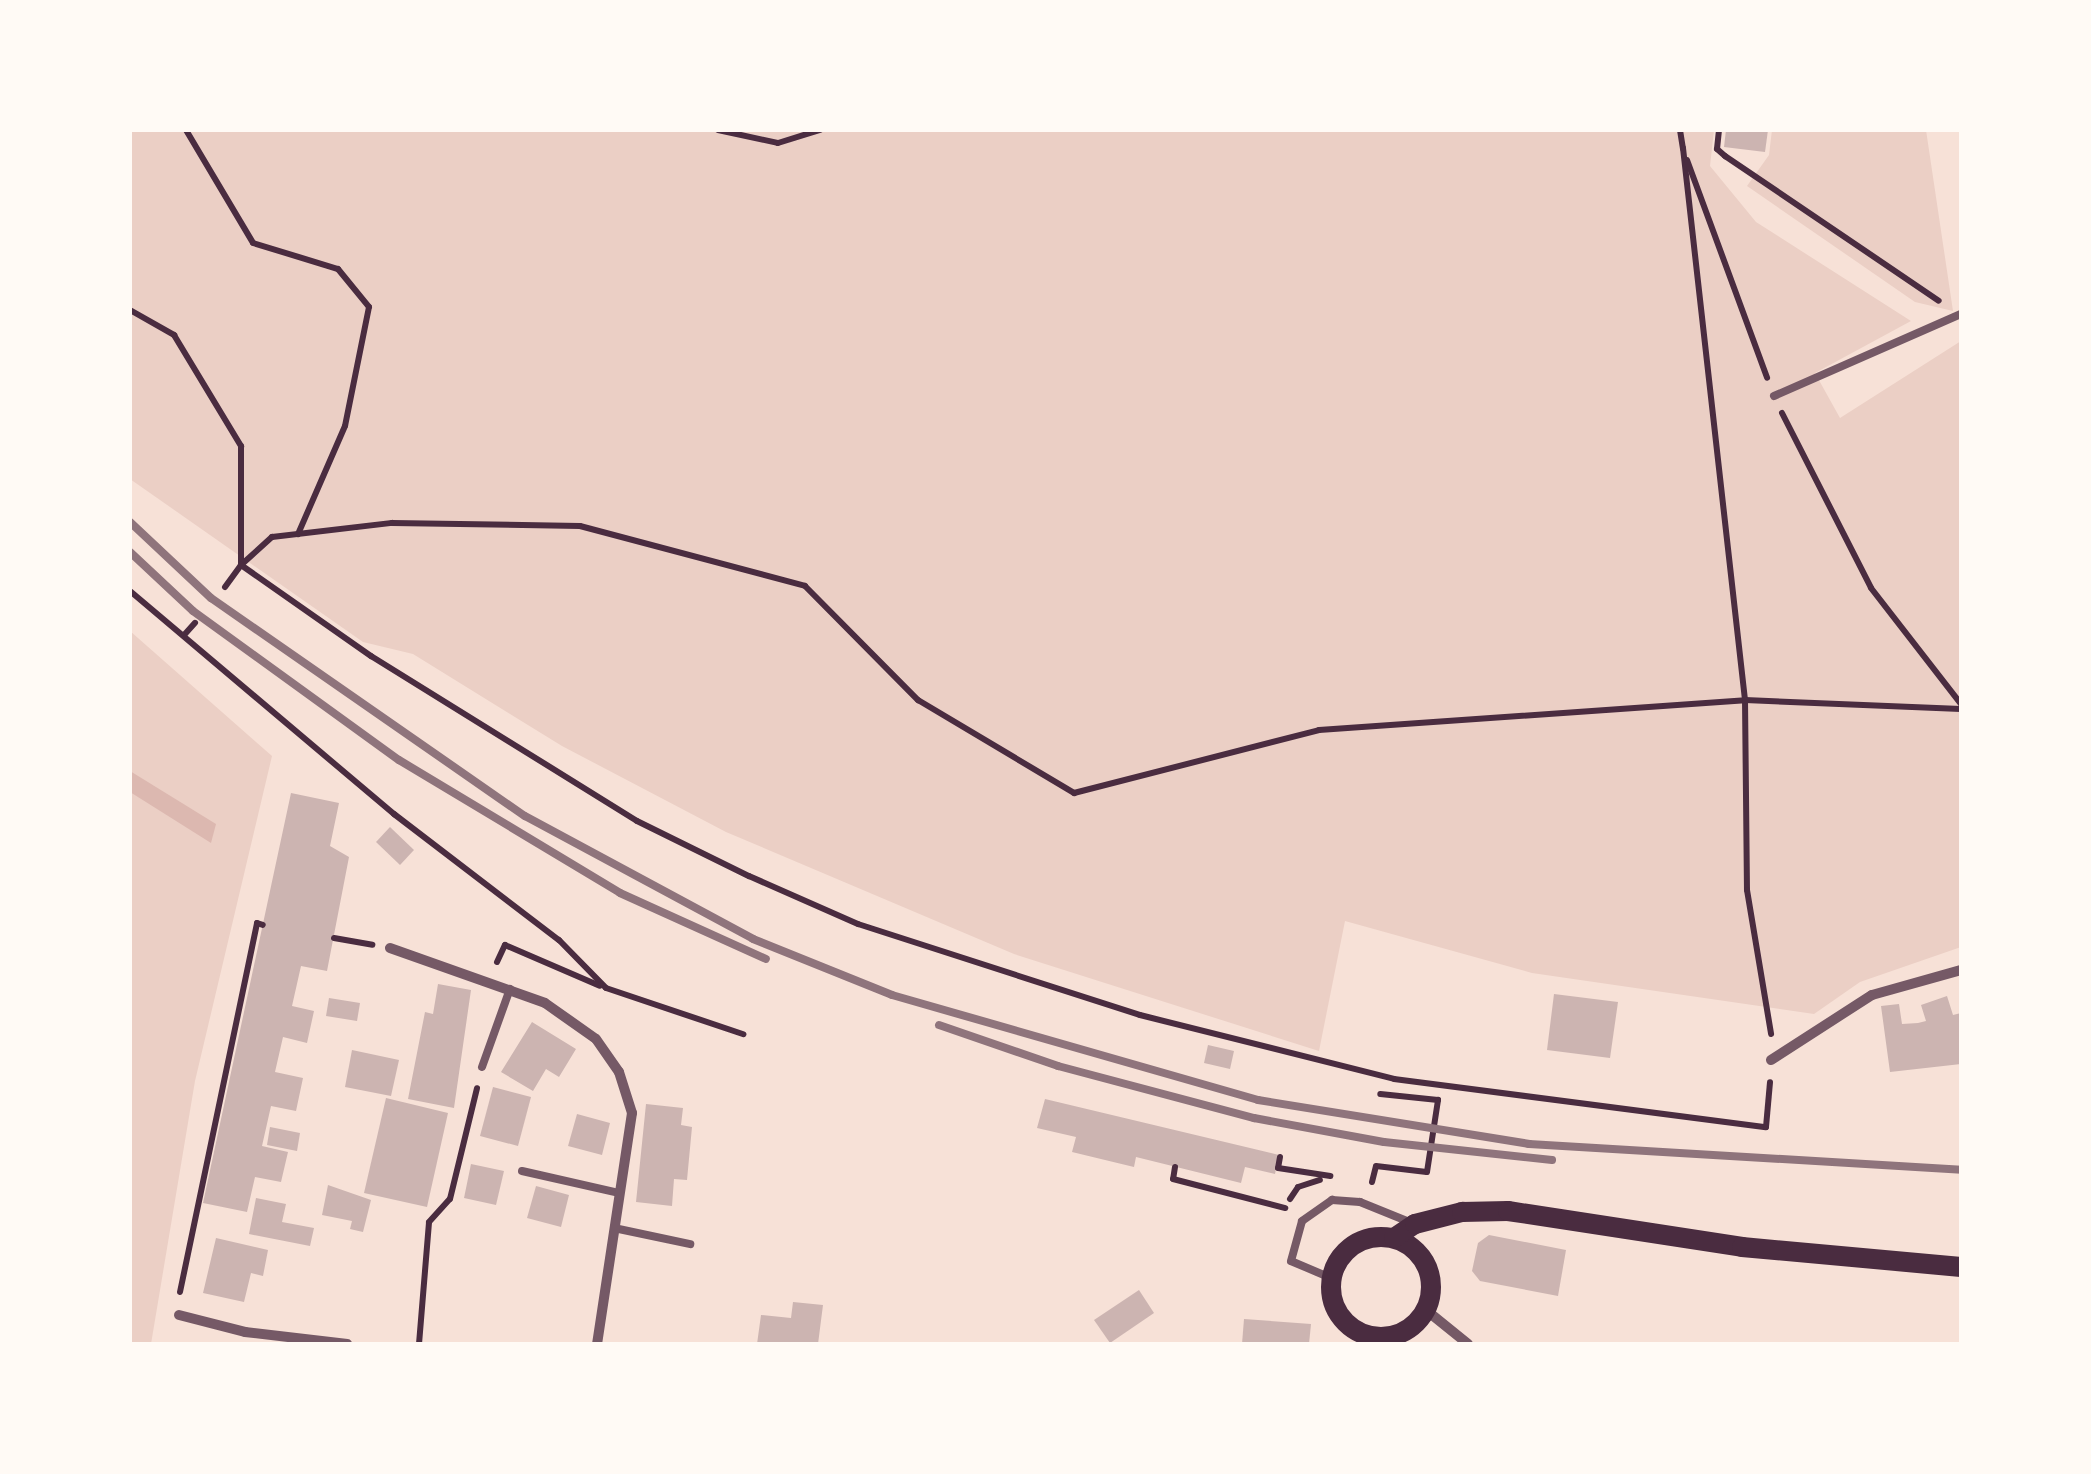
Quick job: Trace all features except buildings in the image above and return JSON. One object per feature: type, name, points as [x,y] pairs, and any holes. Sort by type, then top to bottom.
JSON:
[{"type":"main road","points":[[1394,1238],[1414,1248],[1427,1266],[1432,1288],[1426,1310],[1409,1329],[1369,1340],[1344,1322],[1331,1278],[1347,1249],[1362,1240],[1394,1238],[1415,1224],[1462,1212],[1549,1214],[1742,1247],[1961,1268]]},
{"type":"street","points":[[390,948],[488,980],[572,1019],[620,1072],[632,1113],[597,1344]]},
{"type":"street","points":[[1771,1060],[1872,995],[1961,970]]},
{"type":"street","points":[[1426,1310],[1468,1344]]},
{"type":"street","points":[[179,1315],[244,1338],[347,1344]]},
{"type":"lane","points":[[1774,396],[1956,315]]},
{"type":"lane","points":[[482,1067],[510,989]]},
{"type":"lane","points":[[522,1170],[619,1193]]},
{"type":"lane","points":[[1331,1278],[1291,1261],[1302,1221],[1332,1200],[1360,1202],[1415,1224]]},
{"type":"lane","points":[[614,1228],[690,1244]]},
{"type":"path","points":[[186,130],[253,243],[338,269],[369,308],[345,426],[298,534]]},
{"type":"path","points":[[718,130],[778,143],[820,130]]},
{"type":"path","points":[[1680,130],[1745,700],[1748,890],[1771,1005],[1771,1060]]},
{"type":"path","points":[[1719,130],[1717,149],[1725,156],[1956,315]]},
{"type":"path","points":[[1683,148],[1774,396],[1871,588],[1961,707]]},
{"type":"path","points":[[130,310],[174,334],[241,446],[241,565]]},
{"type":"path","points":[[225,587],[241,565],[272,537],[392,522],[580,526],[804,586],[918,700],[1074,794],[1319,730],[1745,700],[1961,707]]},
{"type":"path","points":[[241,565],[371,656],[637,821],[858,924],[1140,1015],[1394,1079],[1766,1128],[1770,1084]]},
{"type":"path","points":[[130,592],[185,634],[379,801],[559,940],[606,988]]},
{"type":"path","points":[[185,634],[194,623]]},
{"type":"path","points":[[179,1315],[256,923],[263,925]]},
{"type":"path","points":[[334,938],[390,948]]},
{"type":"path","points":[[488,980],[505,945],[606,988],[743,1034]]},
{"type":"path","points":[[419,1344],[429,1222],[450,1199],[482,1067]]},
{"type":"path","points":[[1372,1182],[1376,1166],[1427,1172],[1438,1100],[1384,1094],[1394,1079]]},
{"type":"path","points":[[1280,1157],[1278,1168],[1336,1177]]},
{"type":"path","points":[[1175,1166],[1172,1179],[1286,1208]]},
{"type":"shaded area","points":[[130,130],[1714,130],[1710,166],[1756,222],[1911,321],[1815,373],[1840,418],[1961,341],[1961,947],[1860,982],[1814,1014],[1532,973],[1345,921],[1319,1051],[1014,954],[726,832],[562,746],[413,654],[363,642],[130,479]]},
{"type":"shaded area","points":[[1772,130],[1926,130],[1953,311],[1915,302],[1747,186],[1769,155]]},
{"type":"shaded area","points":[[130,631],[272,756],[195,1081],[151,1344],[130,1344]]},
{"type":"shaded area","points":[[130,771],[216,824],[211,843],[130,792]]},
{"type":"railway","points":[[130,522],[211,598],[525,816],[753,939],[892,995],[1258,1100],[1529,1144],[1961,1170]]},
{"type":"railway","points":[[130,552],[193,611],[399,760],[620,893],[766,959]]},
{"type":"railway","points":[[939,1025],[1058,1066],[1254,1118],[1384,1142],[1552,1160]]}]
